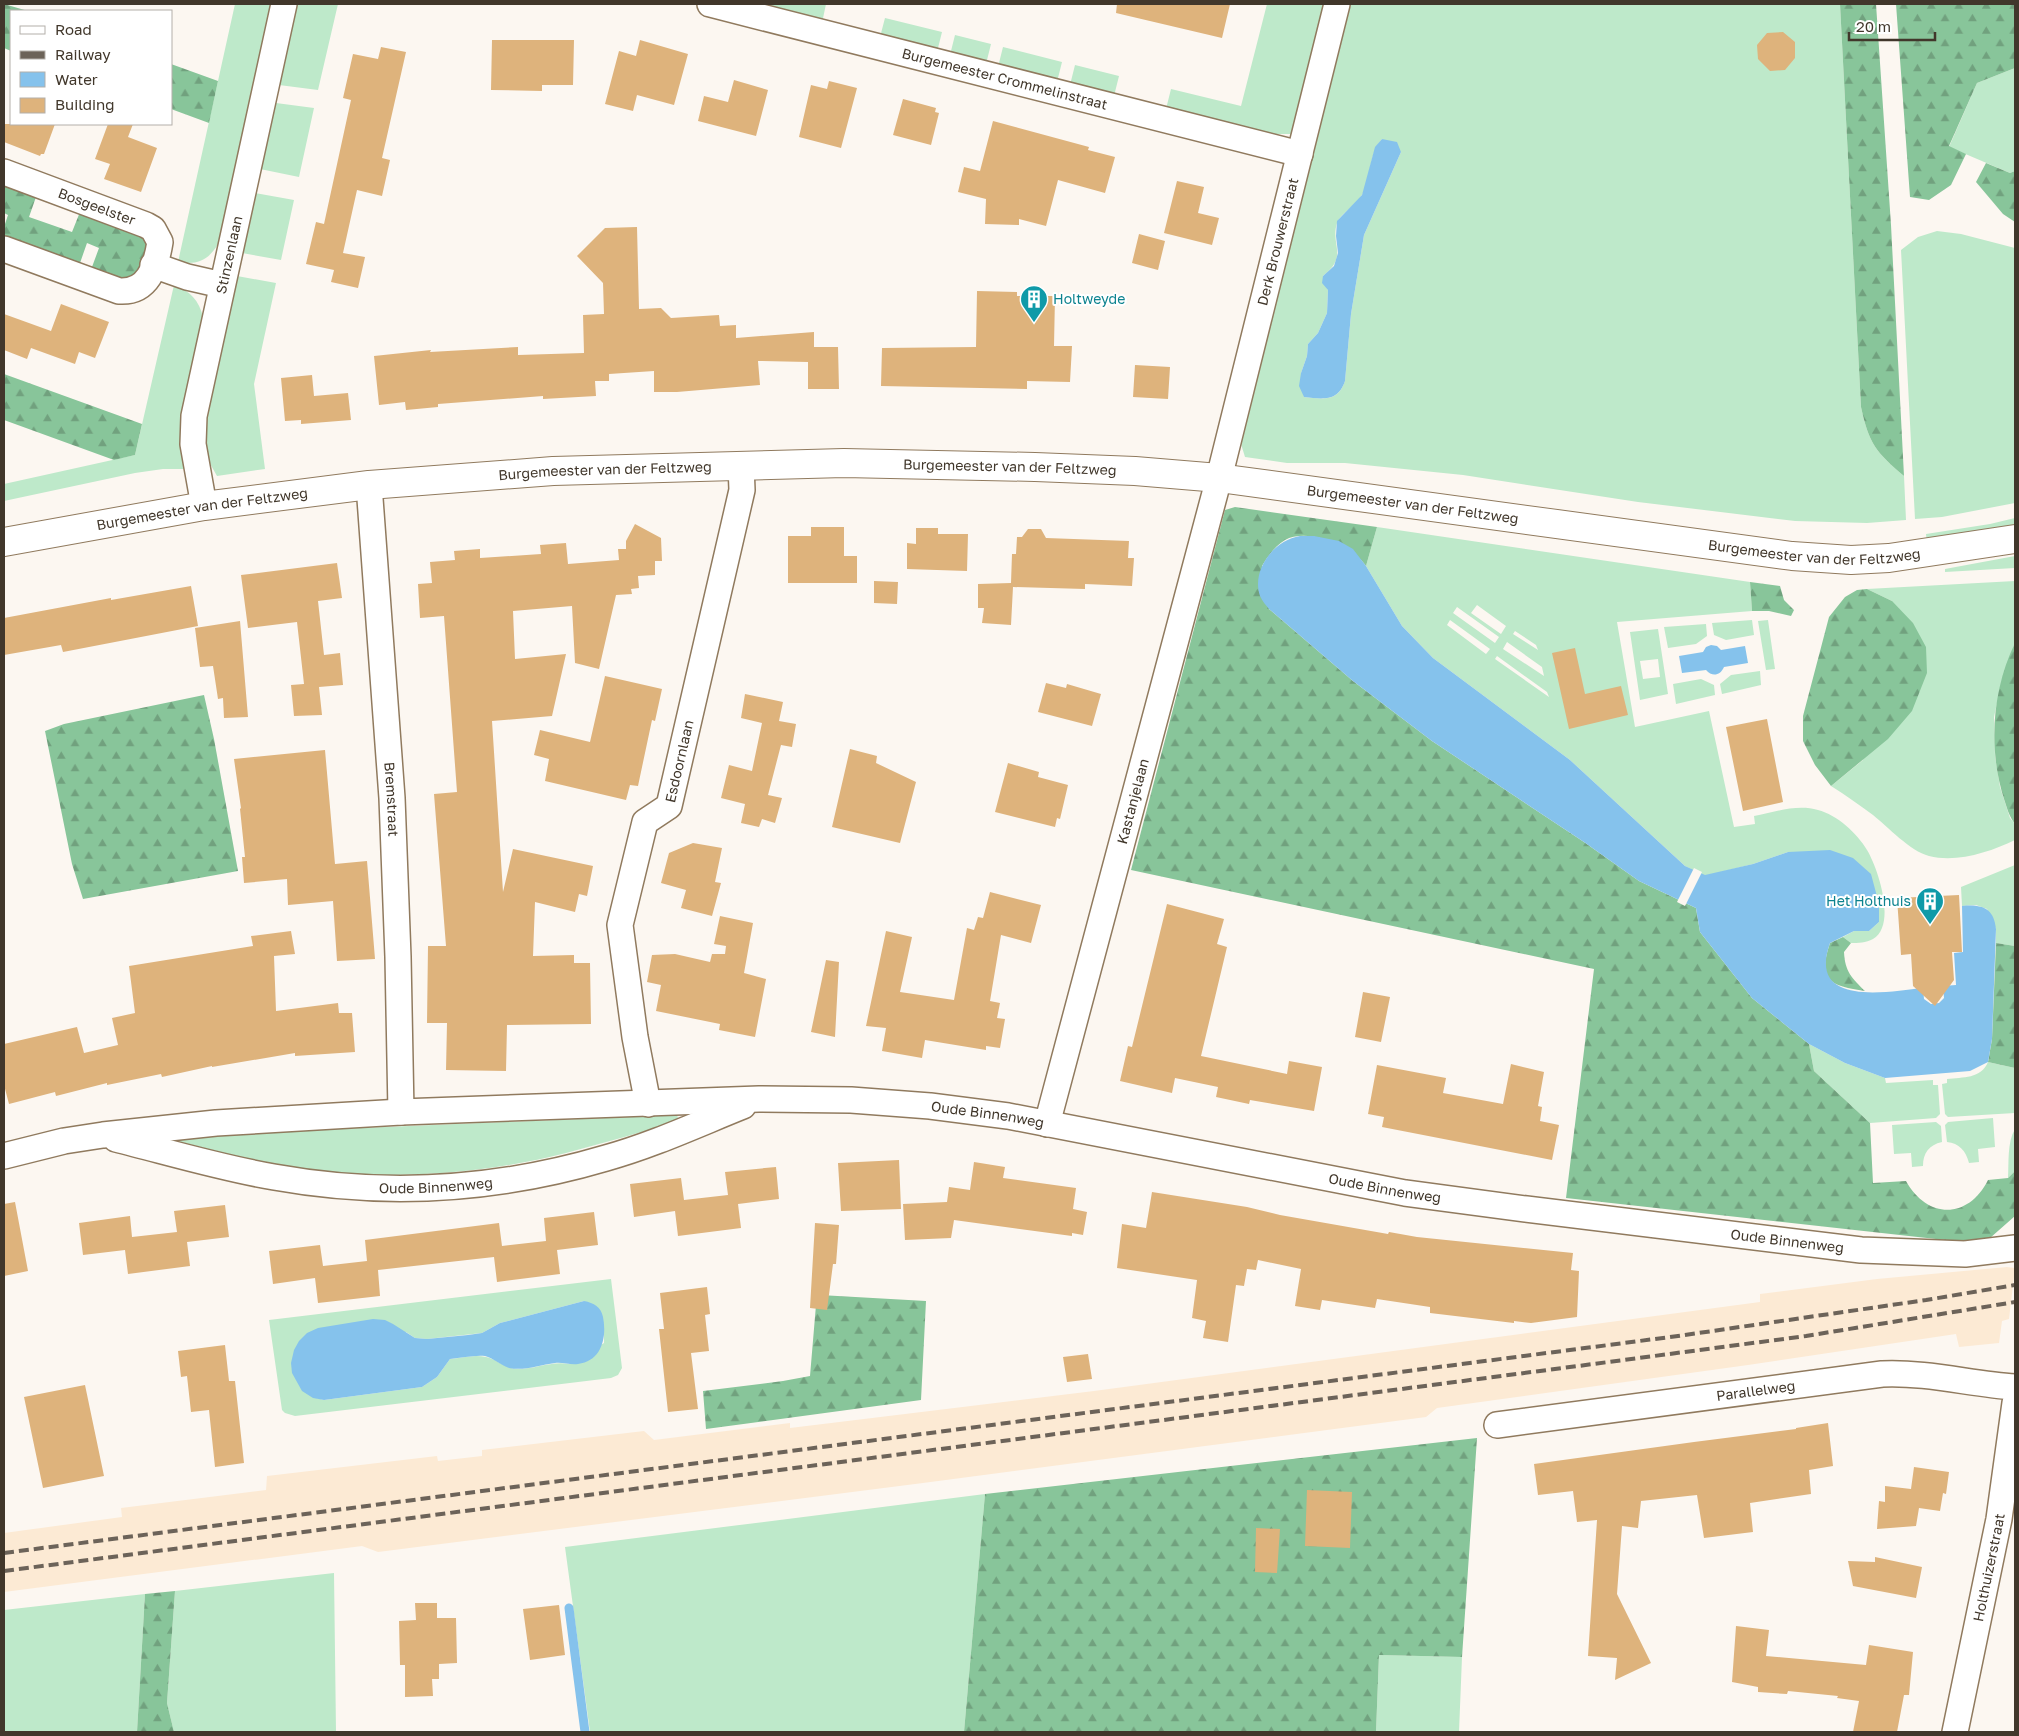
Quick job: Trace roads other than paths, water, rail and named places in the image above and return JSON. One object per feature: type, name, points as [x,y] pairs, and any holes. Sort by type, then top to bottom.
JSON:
[{"type":"street","name":"Stinzenlaan","points":[[204,506],[195,459],[193,429],[196,404],[284,4]]},
{"type":"street","name":"Burgemeester Crommelinstraat","points":[[710,4],[1300,154]]},
{"type":"street","name":"Derk Brouwerstraat","points":[[1219,478],[1337,4]]},
{"type":"street","name":"Bosgeelster","points":[[4,172],[146,225],[153,229],[160,242],[148,280],[136,289],[119,291],[4,249]]},
{"type":"street","points":[[153,265],[222,286]]},
{"type":"street","name":"Burgemeester van der Feltzweg","points":[[4,542],[204,506],[368,486],[553,470],[844,463],[1035,467],[1219,478],[1792,556],[1851,560],[1889,558],[2015,539]]},
{"type":"street","name":"Esdoornlaan","points":[[648,1104],[635,1037],[620,925],[645,822],[669,806],[742,490],[741,465]]},
{"type":"street","name":"Kastanjelaan","points":[[1047,1124],[1219,478]]},
{"type":"street","name":"Bremstraat","points":[[368,486],[392,798],[401,1112]]},
{"type":"street","name":"Oude Binnenweg","points":[[103,1135],[273,1177],[365,1188],[427,1188],[488,1183],[578,1166],[652,1143],[759,1099]]},
{"type":"street","name":"Oude Binnenweg","points":[[4,1156],[103,1135],[216,1123],[401,1112],[759,1099],[890,1102],[969,1111],[1047,1124],[1405,1193],[1526,1210],[1861,1250],[1965,1254],[2015,1248]]},
{"type":"street","name":"Parallelweg","points":[[1498,1425],[1875,1374],[1926,1375],[1982,1385],[2015,1387]]},
{"type":"street","name":"Holthuizerstraat","points":[[1955,1732],[1999,1519],[2015,1405]]},
{"type":"water","points":[[1382,139],[1397,142],[1401,152],[1364,235],[1351,314],[1345,381],[1338,393],[1329,398],[1304,397],[1299,386],[1301,373],[1307,356],[1308,344],[1318,333],[1327,313],[1328,290],[1322,283],[1323,276],[1334,266],[1338,253],[1337,221],[1362,195],[1375,147]]},
{"type":"water","points":[[1300,536],[1314,536],[1339,541],[1353,549],[1366,566],[1402,626],[1433,658],[1570,760],[1685,866],[1705,875],[1753,864],[1788,852],[1830,850],[1853,858],[1871,874],[1879,904],[1879,922],[1869,931],[1854,931],[1830,943],[1826,963],[1830,978],[1840,986],[1854,991],[1871,992],[1923,988],[1924,999],[1931,1004],[1939,1003],[1944,998],[1943,986],[1956,985],[1954,953],[1963,952],[1962,906],[1981,907],[1990,912],[1996,929],[1992,1039],[1988,1062],[1970,1071],[1885,1078],[1845,1063],[1809,1044],[1752,998],[1700,932],[1696,908],[1639,881],[1432,741],[1353,681],[1269,609],[1260,596],[1258,586],[1262,567],[1267,558],[1282,543]]},
{"type":"water","points":[[1711,645],[1717,646],[1721,650],[1745,646],[1748,663],[1724,667],[1716,674],[1711,674],[1706,670],[1682,673],[1679,656],[1703,652],[1706,647]]},
{"type":"water","points":[[584,1301],[594,1304],[601,1311],[604,1332],[598,1353],[586,1362],[578,1364],[558,1363],[515,1369],[485,1356],[450,1359],[437,1377],[422,1387],[324,1400],[313,1398],[302,1391],[292,1373],[291,1363],[294,1350],[299,1341],[307,1333],[318,1328],[373,1319],[385,1320],[415,1338],[427,1339],[468,1335],[482,1333],[500,1323]]},
{"type":"waterway","points":[[569,1608],[585,1732]]},
{"type":"railway","points":[[4,1553],[1678,1336],[1926,1300],[2015,1285]]},
{"type":"railway","points":[[4,1571],[1806,1336],[2015,1302]]},
{"type":"place","name":"Holtweyde","points":[[1034,323]]},
{"type":"place","name":"Het Holthuis","points":[[1930,925]]}]
